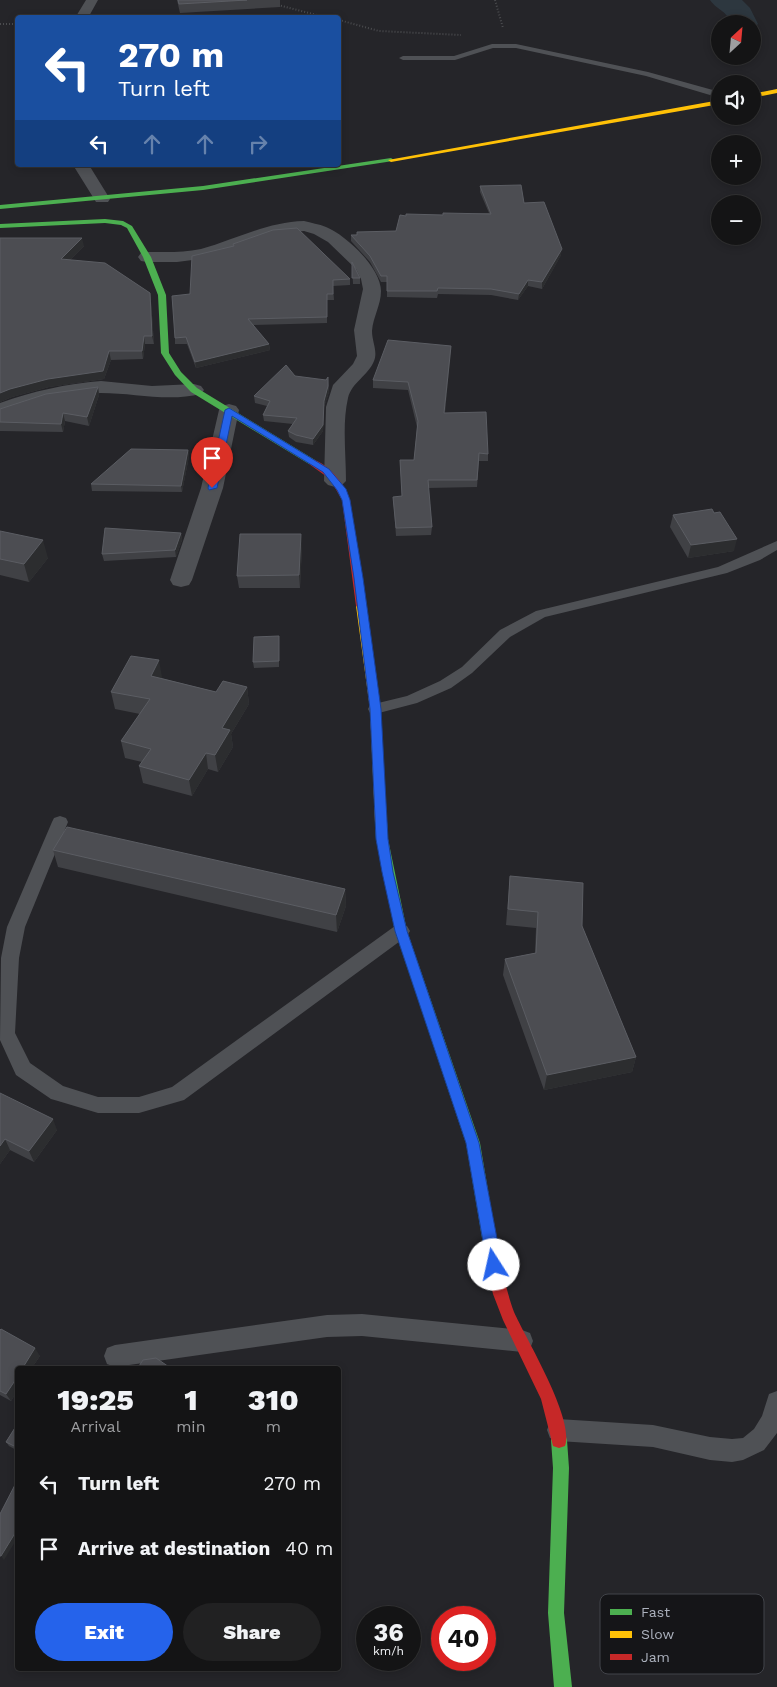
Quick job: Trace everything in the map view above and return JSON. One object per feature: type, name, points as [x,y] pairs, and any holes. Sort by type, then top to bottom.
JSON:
[{"type":"main road","points":[[761,95],[777,92]]},
{"type":"main road","points":[[0,207],[102,199],[202,188],[422,156],[711,104]]},
{"type":"main road","points":[[0,226],[115,221],[130,227],[147,258],[162,294],[165,353],[178,373],[194,390],[326,470],[346,500],[359,578],[376,709],[382,839],[401,931],[472,1143],[498,1282],[507,1312],[545,1392],[558,1430],[561,1468],[556,1613],[563,1687]]},
{"type":"street","points":[[83,15],[92,0]]},
{"type":"street","points":[[82,167],[102,199]]},
{"type":"street","points":[[147,258],[194,255],[208,252],[253,234],[296,227],[311,229],[334,238],[362,265],[369,276],[372,288],[363,330],[366,358],[361,367],[343,386],[339,395],[336,407],[335,481]]},
{"type":"street","points":[[0,410],[33,398],[68,390],[101,387],[152,392],[194,390]]},
{"type":"street","points":[[181,580],[212,488],[229,410]]},
{"type":"lane","points":[[403,58],[455,58],[492,46],[516,46],[648,74],[711,92]]},
{"type":"lane","points":[[376,709],[413,700],[440,688],[468,669],[496,641],[517,626],[540,614],[722,570],[755,557],[777,545]]},
{"type":"lane","points":[[60,822],[16,927],[10,958],[6,1033],[23,1069],[58,1093],[98,1105],[139,1105],[177,1094],[401,931]]},
{"type":"lane","points":[[114,1356],[327,1326],[362,1324],[522,1341]]},
{"type":"lane","points":[[558,1430],[654,1436],[722,1451],[745,1449],[762,1437],[774,1415],[777,1402]]},
{"type":"path","points":[[276,4],[317,15]]},
{"type":"path","points":[[341,21],[379,31],[458,34],[466,36]]},
{"type":"path","points":[[0,24],[15,24]]},
{"type":"shaded area","points":[[0,0],[777,0],[777,1687],[0,1687]]},
{"type":"building","points":[[178,0],[247,0],[179,4]]},
{"type":"building","points":[[521,185],[524,203],[544,202],[562,249],[542,282],[528,280],[519,294],[491,289],[438,288],[437,291],[387,291],[387,276],[381,276],[370,256],[351,235],[357,235],[357,232],[396,231],[400,215],[406,216],[406,214],[491,214],[480,186]]},
{"type":"building","points":[[297,228],[350,279],[333,280],[333,294],[327,294],[327,317],[248,319],[269,344],[195,362],[186,337],[175,338],[172,296],[190,294],[192,256],[234,246],[233,244],[273,230]]},
{"type":"building","points":[[0,238],[82,238],[61,259],[105,263],[150,293],[152,336],[144,336],[142,351],[109,351],[103,371],[48,379],[0,393]]},
{"type":"building","points":[[352,262],[360,278],[352,278]]},
{"type":"building","points":[[388,340],[451,346],[444,413],[486,412],[488,454],[479,453],[477,480],[428,480],[432,527],[396,528],[393,497],[402,496],[400,460],[414,460],[418,421],[408,382],[373,380]]},
{"type":"building","points":[[286,365],[295,376],[326,380],[328,377],[323,425],[313,439],[288,431],[297,418],[263,415],[270,401],[254,396]]},
{"type":"building","points":[[98,387],[87,417],[63,413],[61,424],[0,422],[0,409],[46,394]]},
{"type":"building","points":[[131,449],[188,450],[181,486],[91,484]]},
{"type":"building","points":[[712,509],[714,513],[720,512],[737,539],[691,545],[673,515]]},
{"type":"building","points":[[105,528],[181,533],[175,550],[102,554]]},
{"type":"building","points":[[0,531],[43,540],[24,564],[0,559]]},
{"type":"building","points":[[240,534],[301,534],[299,575],[237,576]]},
{"type":"building","points":[[279,636],[279,661],[253,662],[254,637]]},
{"type":"building","points":[[131,656],[159,660],[151,676],[216,692],[223,681],[247,687],[222,728],[230,730],[215,755],[206,753],[189,780],[139,766],[151,749],[121,741],[150,699],[111,692]]},
{"type":"building","points":[[67,827],[345,889],[336,915],[53,850]]},
{"type":"building","points":[[510,876],[583,883],[582,926],[636,1057],[547,1075],[505,959],[536,953],[538,912],[508,909]]},
{"type":"building","points":[[0,1093],[53,1119],[29,1151],[5,1139],[0,1146]]},
{"type":"building","points":[[0,1330],[35,1348],[24,1366],[15,1366],[15,1380],[6,1394],[0,1391]]},
{"type":"building","points":[[156,1358],[168,1366],[139,1366],[143,1360]]},
{"type":"building","points":[[15,1428],[15,1446],[6,1442]]},
{"type":"building","points":[[15,1485],[15,1533],[1,1556],[0,1556],[0,1514]]},
{"type":"waterway","points":[[723,0],[737,8],[740,15]]},
{"type":"traffic: fast","points":[[0,207],[203,188],[391,160]]},
{"type":"traffic: fast","points":[[0,226],[105,221],[123,223],[130,227],[147,257],[162,295],[165,353],[178,373],[194,390],[312,462]]},
{"type":"traffic: fast","points":[[381,822],[382,839],[401,931],[473,1143],[495,1273]]},
{"type":"traffic: fast","points":[[559,1440],[561,1468],[556,1613],[563,1687]]},
{"type":"traffic: slow","points":[[761,94],[777,91]]},
{"type":"traffic: slow","points":[[391,160],[711,104]]},
{"type":"traffic: slow","points":[[361,606],[375,709],[381,822]]},
{"type":"traffic: jam","points":[[312,462],[333,478],[346,500],[361,606]]},
{"type":"traffic: jam","points":[[495,1273],[500,1294],[548,1398],[559,1440]]},
{"type":"route","points":[[212,488],[229,410],[326,470],[342,489],[346,500],[359,578],[376,709],[382,839],[388,872],[401,931],[472,1143],[494,1265]]}]
